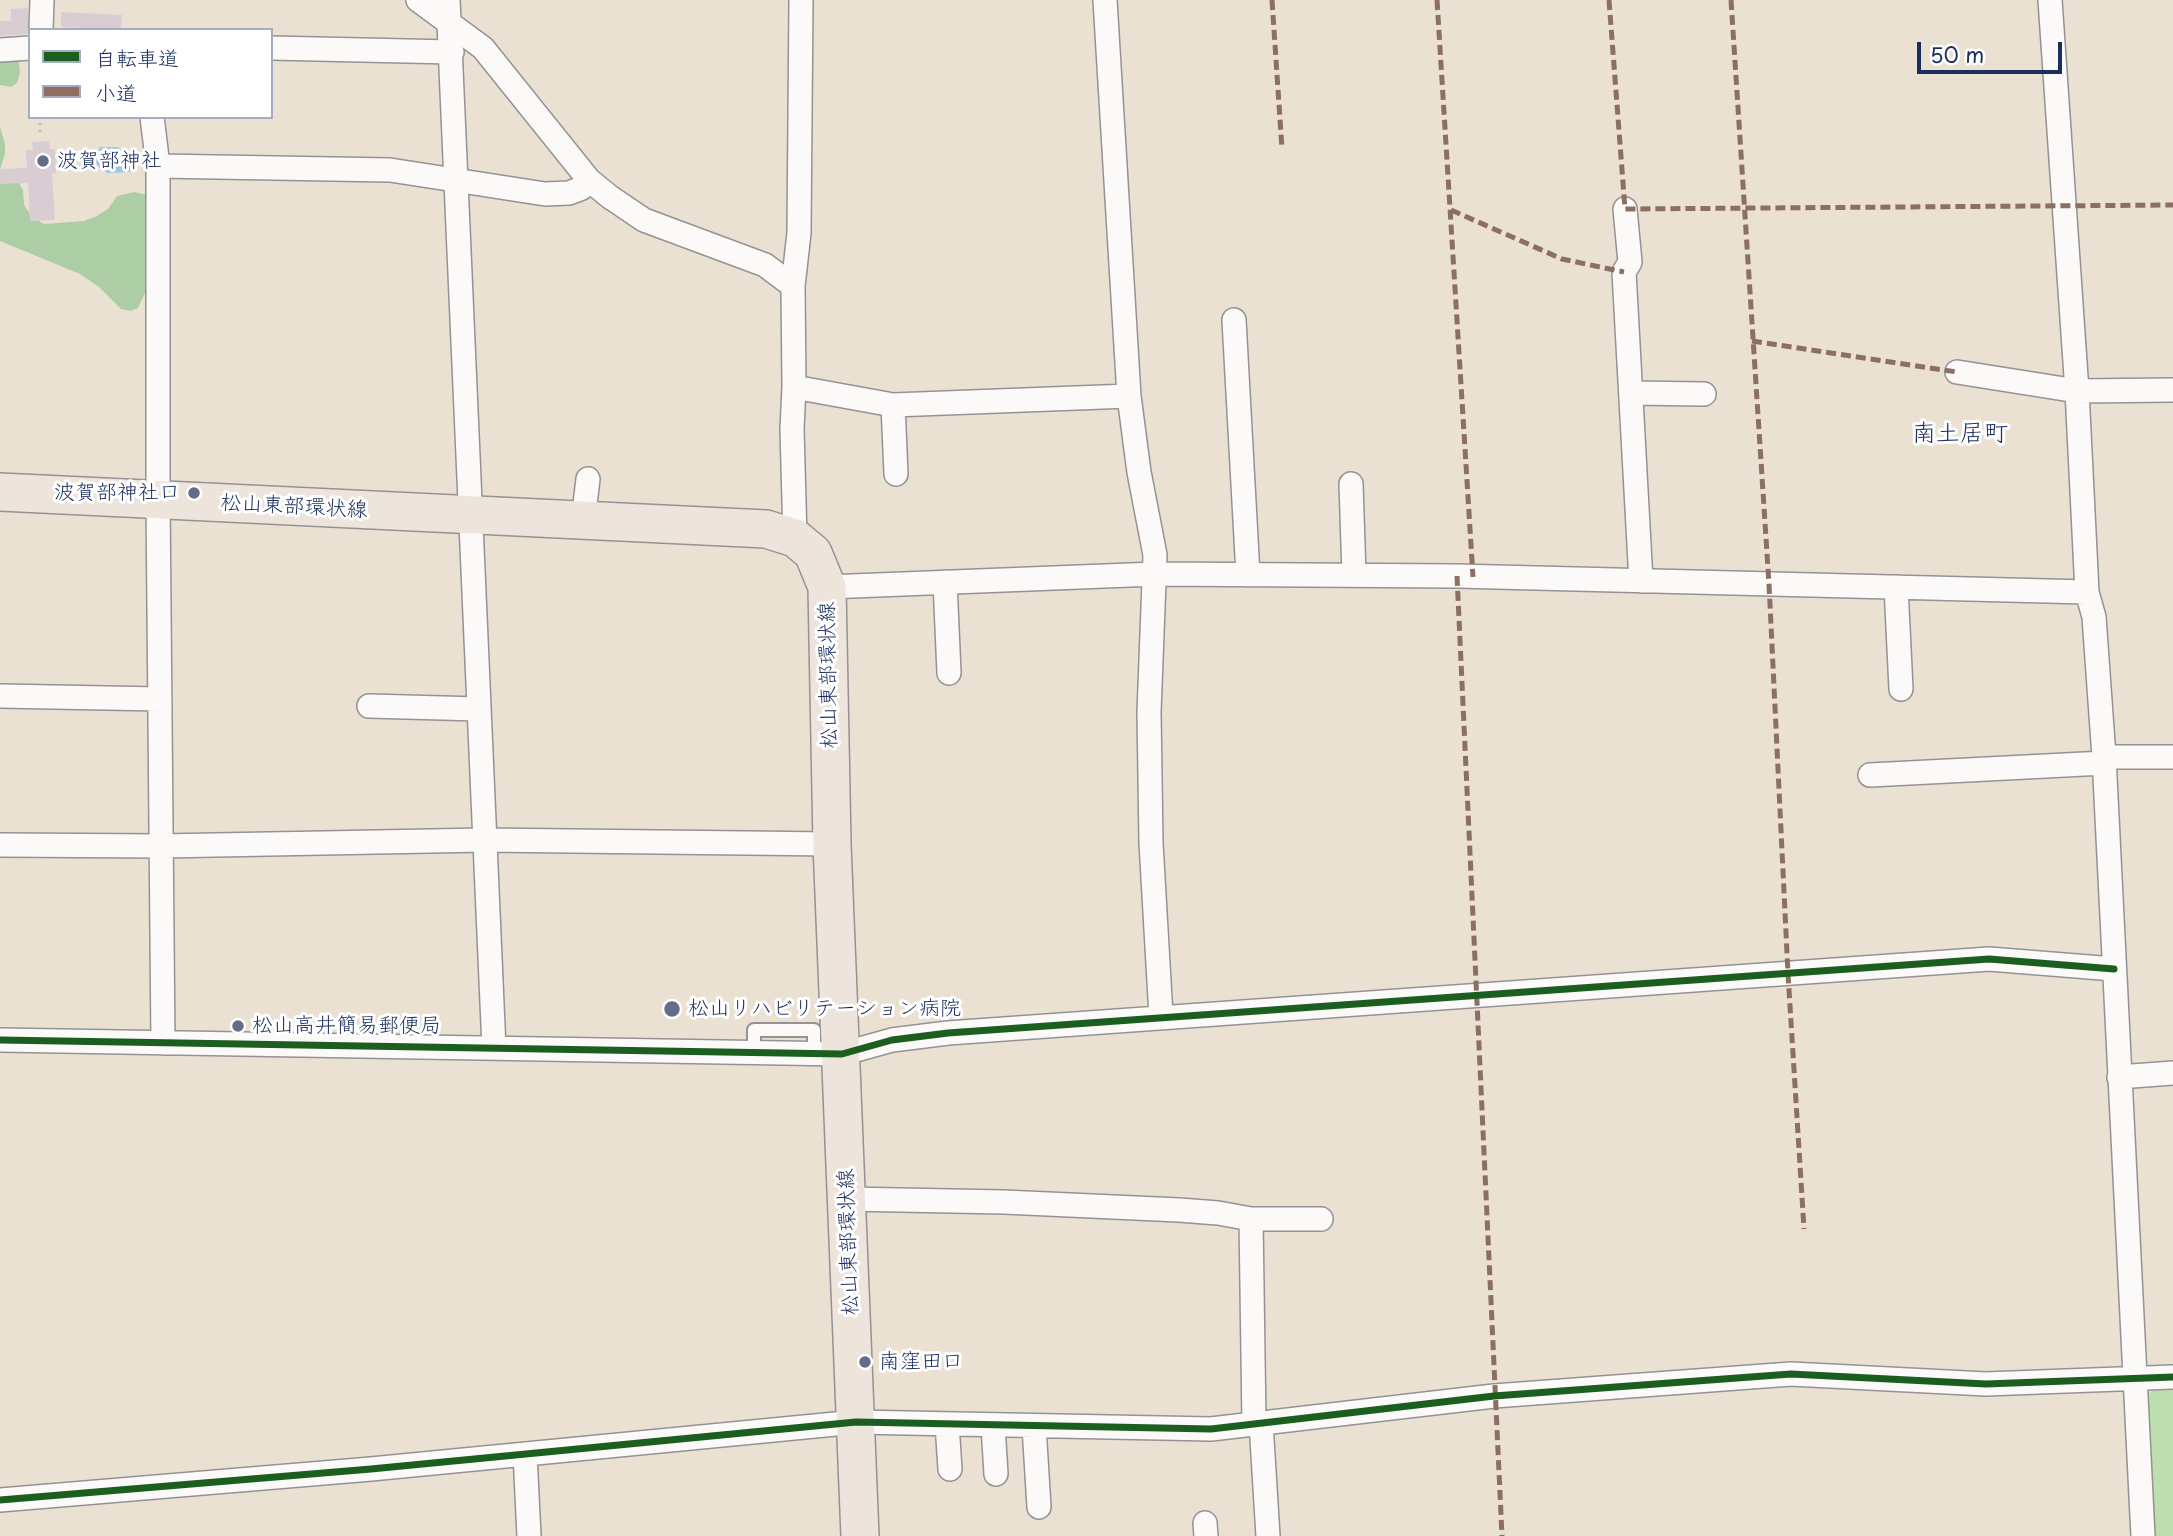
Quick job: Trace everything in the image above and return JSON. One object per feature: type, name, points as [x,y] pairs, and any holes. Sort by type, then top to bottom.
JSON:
[{"type":"main road","name":"松山東部環状線","points":[[0,492],[765,529],[795,538],[813,553],[827,587],[832,844],[828,1054],[847,1199],[860,1536]]},
{"type":"street","points":[[41,28],[42,0]]},
{"type":"street","points":[[418,0],[483,48],[589,180],[644,220],[765,265],[793,286]]},
{"type":"street","points":[[448,0],[494,1048]]},
{"type":"street","points":[[795,538],[792,429],[793,286],[799,233],[801,0]]},
{"type":"street","points":[[1105,0],[1129,396],[1139,472],[1155,555],[1149,726],[1151,843],[1161,1016]]},
{"type":"street","points":[[2050,0],[2077,391],[2087,592],[2094,617],[2104,760],[2143,1536]]},
{"type":"street","points":[[0,50],[28,48]]},
{"type":"street","points":[[273,48],[452,52]]},
{"type":"street","points":[[152,119],[158,166],[163,1043]]},
{"type":"street","points":[[158,166],[390,170],[545,194],[569,193],[582,188],[589,180]]},
{"type":"street","points":[[1625,209],[1630,262],[1624,272],[1641,581]]},
{"type":"street","points":[[1234,320],[1248,575]]},
{"type":"street","points":[[1957,372],[2077,391],[2173,390]]},
{"type":"street","points":[[794,387],[893,405],[1129,396]]},
{"type":"street","points":[[1631,393],[1704,394]]},
{"type":"street","points":[[893,405],[896,474]]},
{"type":"street","points":[[583,521],[587,480]]},
{"type":"street","points":[[1351,484],[1354,575]]},
{"type":"street","points":[[827,587],[1154,574],[1354,575],[2087,592]]},
{"type":"street","points":[[945,582],[949,673]]},
{"type":"street","points":[[1896,587],[1901,689]]},
{"type":"street","points":[[0,696],[160,699]]},
{"type":"street","points":[[369,706],[479,709]]},
{"type":"street","points":[[1870,775],[2173,757]]},
{"type":"street","points":[[0,845],[162,846],[484,840],[832,844]]},
{"type":"street","points":[[0,1040],[828,1054],[892,1040],[948,1033],[1989,959],[2114,969]]},
{"type":"street","points":[[2119,1077],[2173,1073]]},
{"type":"street","points":[[847,1199],[1003,1202],[1179,1210],[1251,1219],[1321,1219]]},
{"type":"street","points":[[1251,1219],[1258,1423],[1268,1536]]},
{"type":"street","points":[[0,1500],[856,1422],[1211,1429],[1494,1395],[1791,1374],[1986,1384],[2173,1377]]},
{"type":"street","points":[[947,1424],[950,1469]]},
{"type":"street","points":[[993,1426],[996,1474]]},
{"type":"street","points":[[1034,1426],[1038,1507]]},
{"type":"street","points":[[525,1454],[529,1536]]},
{"type":"path","points":[[40,119],[40,132]]},
{"type":"green space","points":[[0,59],[16,59],[19,63],[17,83],[11,87],[0,85]]},
{"type":"green space","points":[[0,127],[5,154],[0,169]]},
{"type":"green space","points":[[0,169],[18,182],[23,190],[24,205],[32,217],[44,224],[84,221],[108,209],[117,196],[134,192],[148,195],[151,280],[138,308],[131,311],[121,309],[99,287],[80,274],[0,241]]},
{"type":"green space","points":[[2173,1386],[2173,1536],[2152,1536],[2143,1398],[2157,1387]]},
{"type":"water","points":[[100,147],[117,147],[122,150],[131,161],[130,172],[108,173],[101,169],[95,158]]},
{"type":"building","points":[[28,8],[28,34],[0,36],[0,21],[11,21],[11,9]]},
{"type":"building","points":[[61,12],[122,15],[121,28],[61,27]]},
{"type":"building","points":[[49,141],[50,149],[55,149],[56,173],[52,173],[55,220],[30,221],[28,183],[0,184],[0,169],[27,168],[26,150],[33,150],[32,142]]},
{"type":"marked path","points":[[1272,0],[1282,149]]},
{"type":"marked path","points":[[1437,0],[1473,577]]},
{"type":"marked path","points":[[1609,0],[1625,209],[2173,205]]},
{"type":"marked path","points":[[1731,0],[1769,584],[1788,974],[1804,1229]]},
{"type":"marked path","points":[[1451,210],[1562,259],[1624,272]]},
{"type":"marked path","points":[[1752,341],[1957,372]]},
{"type":"marked path","points":[[1457,576],[1502,1536]]},
{"type":"cycle path","points":[[0,1040],[842,1054],[892,1040],[948,1033],[1989,959],[2114,969]]},
{"type":"cycle path","points":[[0,1500],[371,1469],[856,1422],[1211,1429],[1494,1396],[1791,1374],[1986,1384],[2173,1377]]},
{"type":"place","name":"波賀部神社","points":[[43,161]]},
{"type":"place","name":"波賀部神社口","points":[[194,493]]},
{"type":"place","name":"松山リハビリテーション病院","points":[[672,1009]]},
{"type":"place","name":"松山高井簡易郵便局","points":[[238,1026]]},
{"type":"place","name":"南窪田口","points":[[865,1362]]},
{"type":"district","name":"南土居町","points":[[1960,434]]}]
